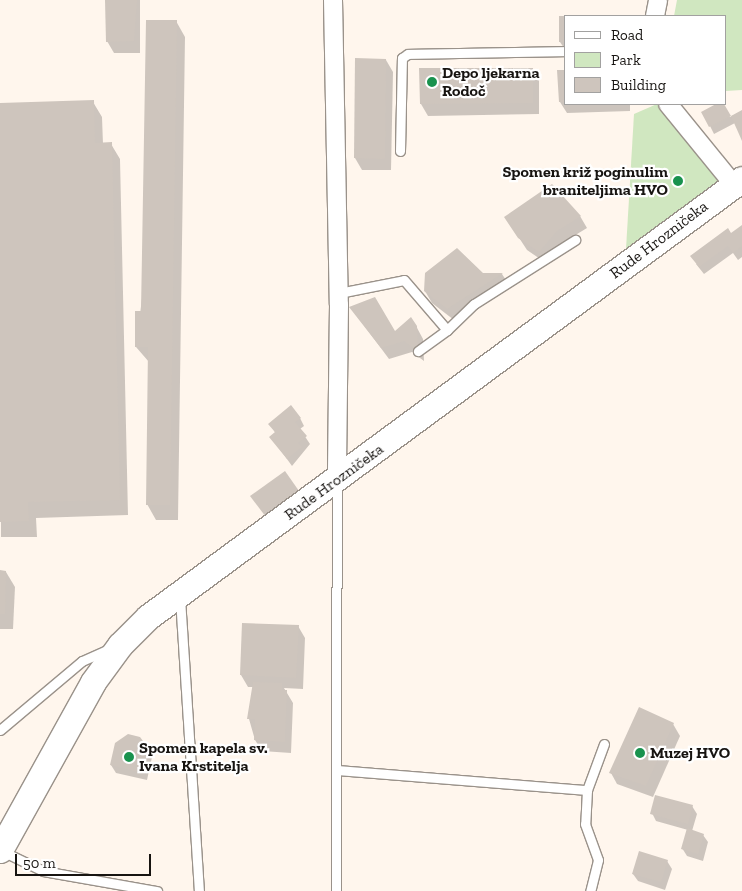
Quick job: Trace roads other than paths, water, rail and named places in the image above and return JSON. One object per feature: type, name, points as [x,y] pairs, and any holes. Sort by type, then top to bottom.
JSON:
[{"type":"street","points":[[333,0],[339,293],[336,480]]},
{"type":"street","points":[[655,15],[658,0]]},
{"type":"street","points":[[669,105],[738,182]]},
{"type":"street","name":"Rude Hrozničeka","points":[[0,850],[63,732],[120,645],[180,595],[738,182]]},
{"type":"street","points":[[0,830],[27,800]]},
{"type":"lane","points":[[400,151],[402,58],[408,54],[564,51]]},
{"type":"lane","points":[[418,351],[447,330],[474,304],[575,240]]},
{"type":"lane","points":[[339,293],[404,280],[447,330]]},
{"type":"lane","points":[[336,480],[336,891]]},
{"type":"lane","points":[[180,595],[200,891]]},
{"type":"lane","points":[[0,730],[82,661],[120,645]]},
{"type":"lane","points":[[590,891],[598,860],[585,824],[587,790],[604,744]]},
{"type":"lane","points":[[337,770],[587,790]]},
{"type":"lane","points":[[0,850],[43,871],[158,891]]},
{"type":"place","name":"Depo ljekarna Rodoč","points":[[432,82]]},
{"type":"place","name":"Spomen križ poginulim braniteljima HVO","points":[[678,181]]},
{"type":"place","name":"Muzej HVO","points":[[640,753]]},
{"type":"place","name":"Spomen kapela sv. Ivana Krstitelja","points":[[129,757]]}]
